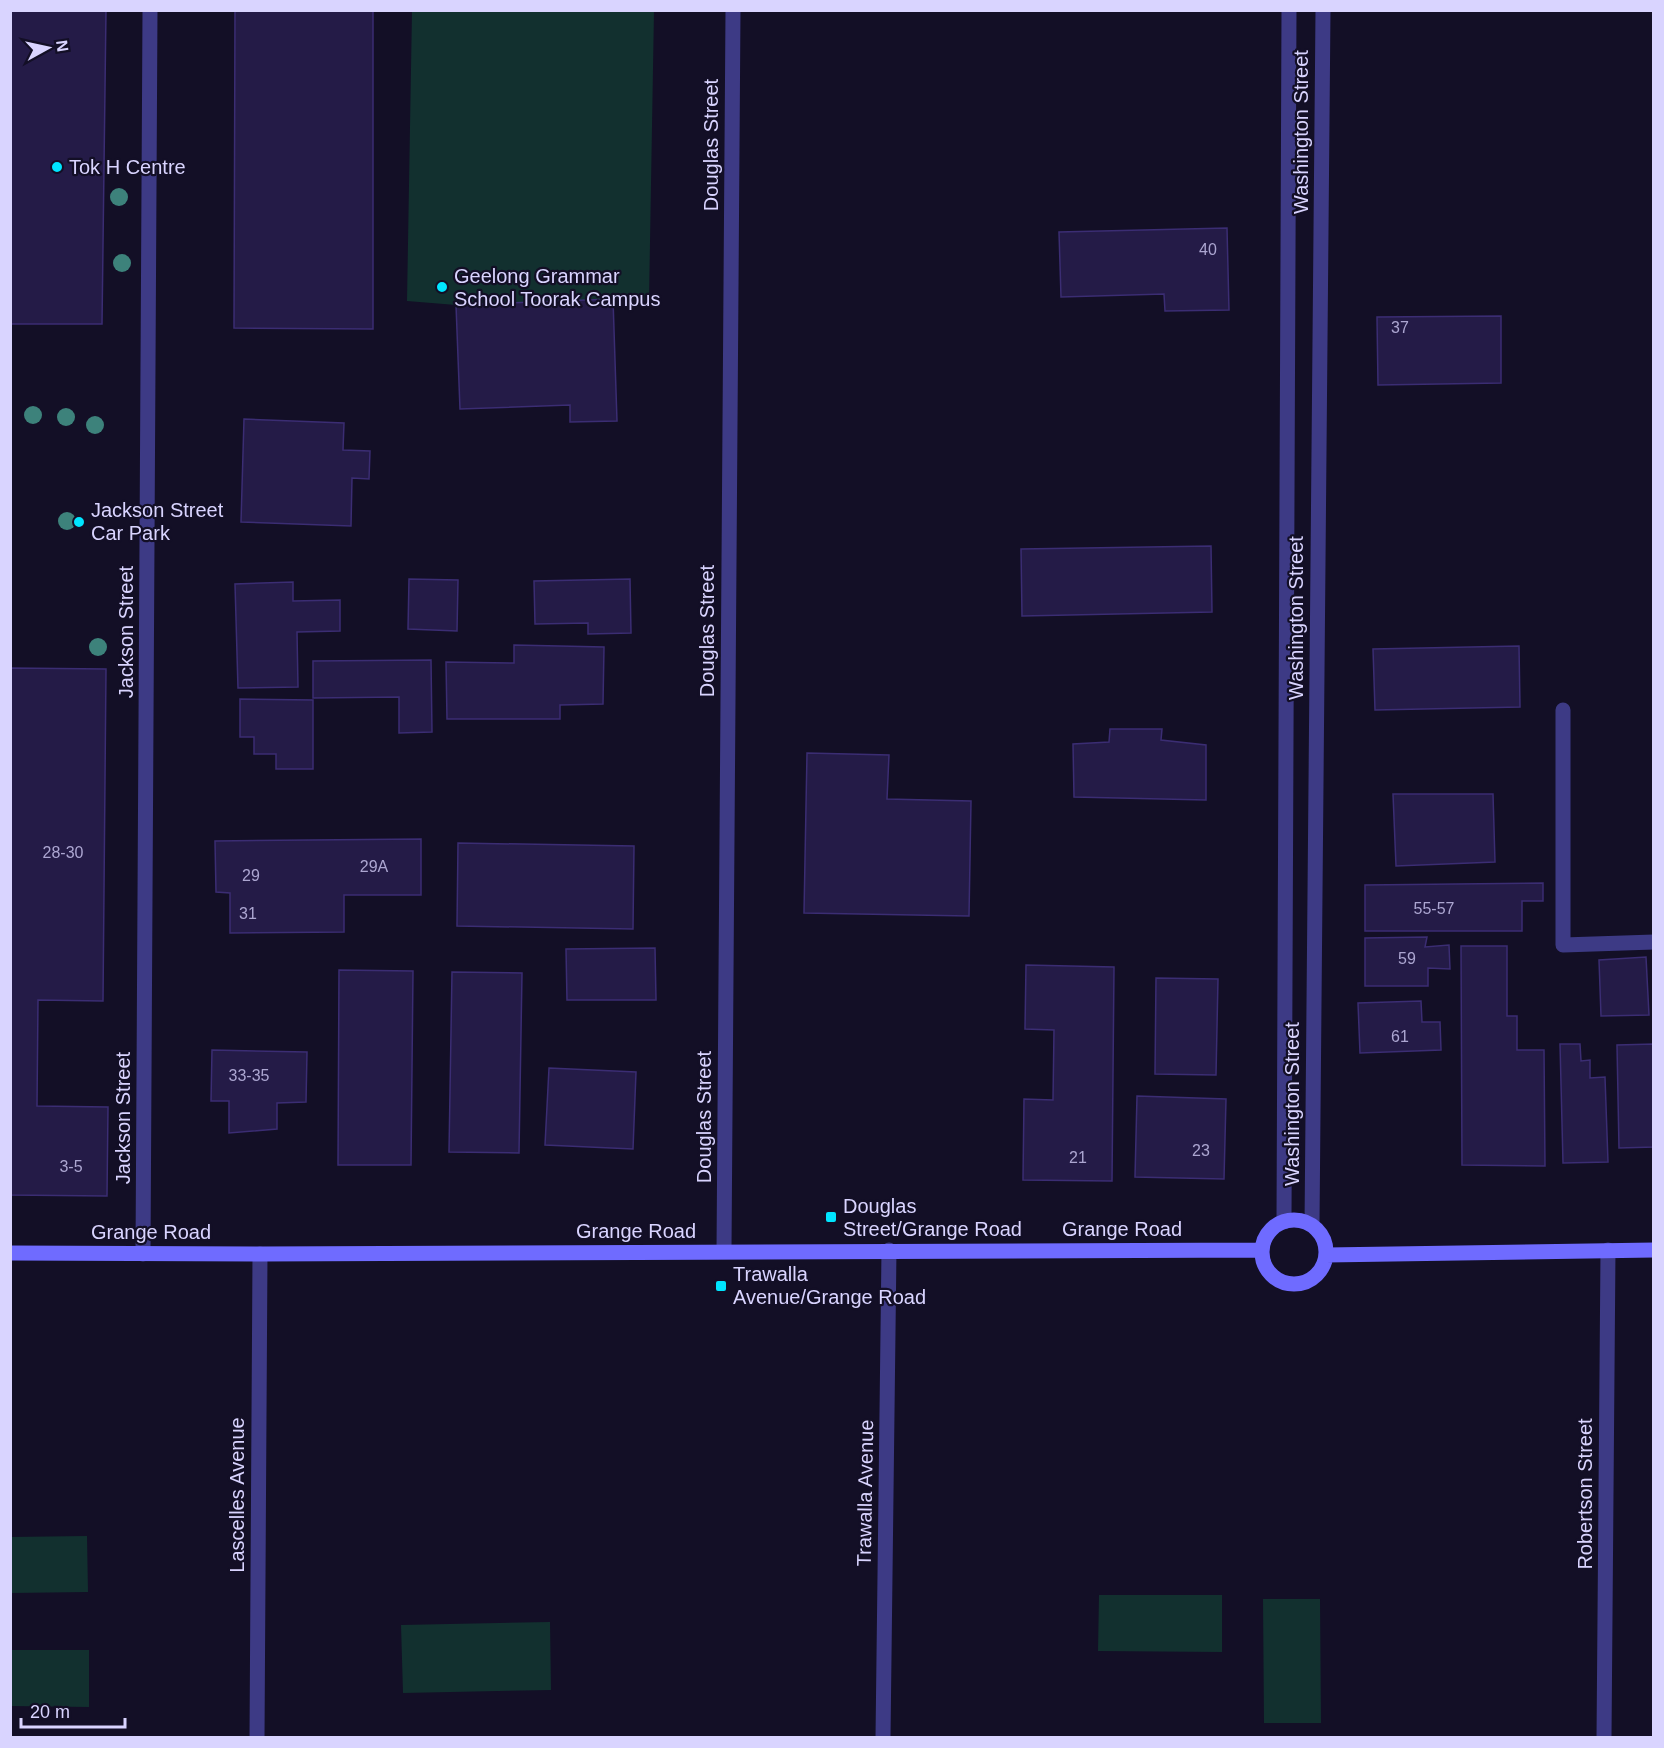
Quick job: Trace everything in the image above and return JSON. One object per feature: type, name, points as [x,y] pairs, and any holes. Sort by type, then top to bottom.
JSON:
[{"type":"street","name":"Jackson Street","points":[[143,1254],[150,10]]},
{"type":"street","name":"Douglas Street","points":[[724,1251],[733,10]]},
{"type":"street","name":"Washington Street","points":[[1284,1222],[1289,10]]},
{"type":"street","name":"Washington Street","points":[[1312,1226],[1323,10]]},
{"type":"street","points":[[1563,710],[1563,945],[1653,942]]},
{"type":"street","points":[[1304,1221],[1322,1237],[1326,1255],[1323,1266],[1313,1279],[1294,1284],[1281,1281],[1269,1270],[1262,1250],[1271,1230],[1284,1222],[1304,1221]]},
{"type":"street","name":"Trawalla Avenue","points":[[883,1737],[889,1250]]},
{"type":"street","name":"Grange Road","points":[[10,1253],[1262,1250]]},
{"type":"street","name":"Robertson Street","points":[[1604,1737],[1608,1250]]},
{"type":"street","points":[[1326,1255],[1653,1250]]},
{"type":"street","name":"Lascelles Avenue","points":[[257,1737],[260,1254]]},
{"type":"green space","points":[[412,11],[654,11],[649,301],[613,299],[456,305],[407,301]]},
{"type":"green space","points":[[87,1536],[88,1592],[11,1593],[11,1537]]},
{"type":"green space","points":[[1099,1595],[1222,1595],[1222,1652],[1098,1651]]},
{"type":"green space","points":[[1263,1599],[1320,1599],[1321,1723],[1264,1723]]},
{"type":"green space","points":[[550,1622],[551,1690],[403,1693],[401,1625]]},
{"type":"green space","points":[[11,1650],[89,1650],[89,1707],[11,1706]]},
{"type":"building","name":"Tok H Centre","points":[[10,10],[106,10],[102,324],[10,324]]},
{"type":"building","points":[[235,10],[373,10],[373,329],[234,328]]},
{"type":"building","points":[[1227,228],[1229,310],[1165,311],[1164,294],[1061,297],[1059,232]]},
{"type":"building","points":[[613,299],[617,421],[570,422],[570,405],[460,409],[456,305]]},
{"type":"building","points":[[1501,316],[1501,383],[1378,385],[1377,317]]},
{"type":"building","points":[[244,419],[344,423],[343,450],[370,451],[369,479],[352,478],[351,526],[241,522]]},
{"type":"building","points":[[1211,546],[1212,612],[1022,616],[1021,549]]},
{"type":"building","points":[[409,579],[458,580],[457,631],[408,629]]},
{"type":"building","points":[[630,579],[631,633],[588,634],[588,623],[535,624],[534,581]]},
{"type":"building","points":[[293,582],[293,601],[340,600],[340,631],[297,632],[298,687],[238,688],[235,584]]},
{"type":"building","points":[[514,645],[604,647],[603,704],[560,705],[560,719],[447,719],[446,662],[514,663]]},
{"type":"building","points":[[1519,646],[1520,707],[1375,710],[1373,649]]},
{"type":"building","points":[[431,660],[432,732],[399,733],[399,697],[313,698],[313,661]]},
{"type":"building","points":[[10,668],[106,669],[103,1001],[38,1000],[37,1106],[108,1107],[107,1196],[10,1195]]},
{"type":"building","points":[[240,699],[313,700],[313,769],[276,769],[276,754],[254,754],[254,737],[240,737]]},
{"type":"building","points":[[1110,729],[1162,729],[1161,740],[1206,745],[1206,800],[1074,797],[1073,744],[1109,742]]},
{"type":"building","points":[[807,753],[889,755],[887,799],[971,801],[969,916],[804,913]]},
{"type":"building","points":[[1393,794],[1493,794],[1495,862],[1396,866]]},
{"type":"building","points":[[421,839],[421,895],[344,895],[344,932],[230,933],[230,893],[216,892],[215,841]]},
{"type":"building","points":[[458,843],[634,846],[633,929],[457,926]]},
{"type":"building","points":[[1543,883],[1543,901],[1522,901],[1522,931],[1365,931],[1365,885]]},
{"type":"building","points":[[1427,937],[1425,947],[1449,945],[1450,969],[1428,968],[1428,986],[1365,986],[1365,938]]},
{"type":"building","points":[[1461,946],[1507,946],[1507,1016],[1517,1016],[1517,1050],[1544,1050],[1545,1166],[1462,1165]]},
{"type":"building","points":[[655,948],[656,1000],[567,1000],[566,949]]},
{"type":"building","points":[[1646,957],[1649,1015],[1601,1016],[1599,960]]},
{"type":"building","points":[[1026,965],[1114,967],[1112,1181],[1023,1180],[1024,1099],[1053,1100],[1054,1030],[1025,1029]]},
{"type":"building","points":[[339,970],[413,971],[411,1165],[338,1165]]},
{"type":"building","points":[[452,972],[522,973],[519,1153],[449,1152]]},
{"type":"building","points":[[1156,978],[1218,979],[1216,1075],[1155,1074]]},
{"type":"building","points":[[1421,1001],[1422,1022],[1440,1022],[1441,1050],[1360,1053],[1358,1003]]},
{"type":"building","points":[[1560,1044],[1580,1044],[1581,1061],[1590,1060],[1590,1078],[1605,1077],[1608,1162],[1563,1163]]},
{"type":"building","points":[[1654,1044],[1654,1147],[1619,1148],[1617,1045]]},
{"type":"building","points":[[212,1050],[307,1052],[306,1102],[277,1103],[277,1129],[229,1133],[229,1101],[211,1101]]},
{"type":"building","points":[[549,1068],[636,1072],[633,1149],[545,1145]]},
{"type":"building","points":[[1137,1096],[1226,1099],[1224,1179],[1135,1177]]},
{"type":"place","name":"Tok H Centre","points":[[57,167]]},
{"type":"place","name":"Geelong Grammar School Toorak Campus","points":[[442,287]]},
{"type":"place","name":"Jackson Street Car Park","points":[[79,522]]},
{"type":"place","name":"Douglas Street/Grange Road","points":[[831,1217]]},
{"type":"place","name":"Trawalla Avenue/Grange Road","points":[[721,1286]]}]
